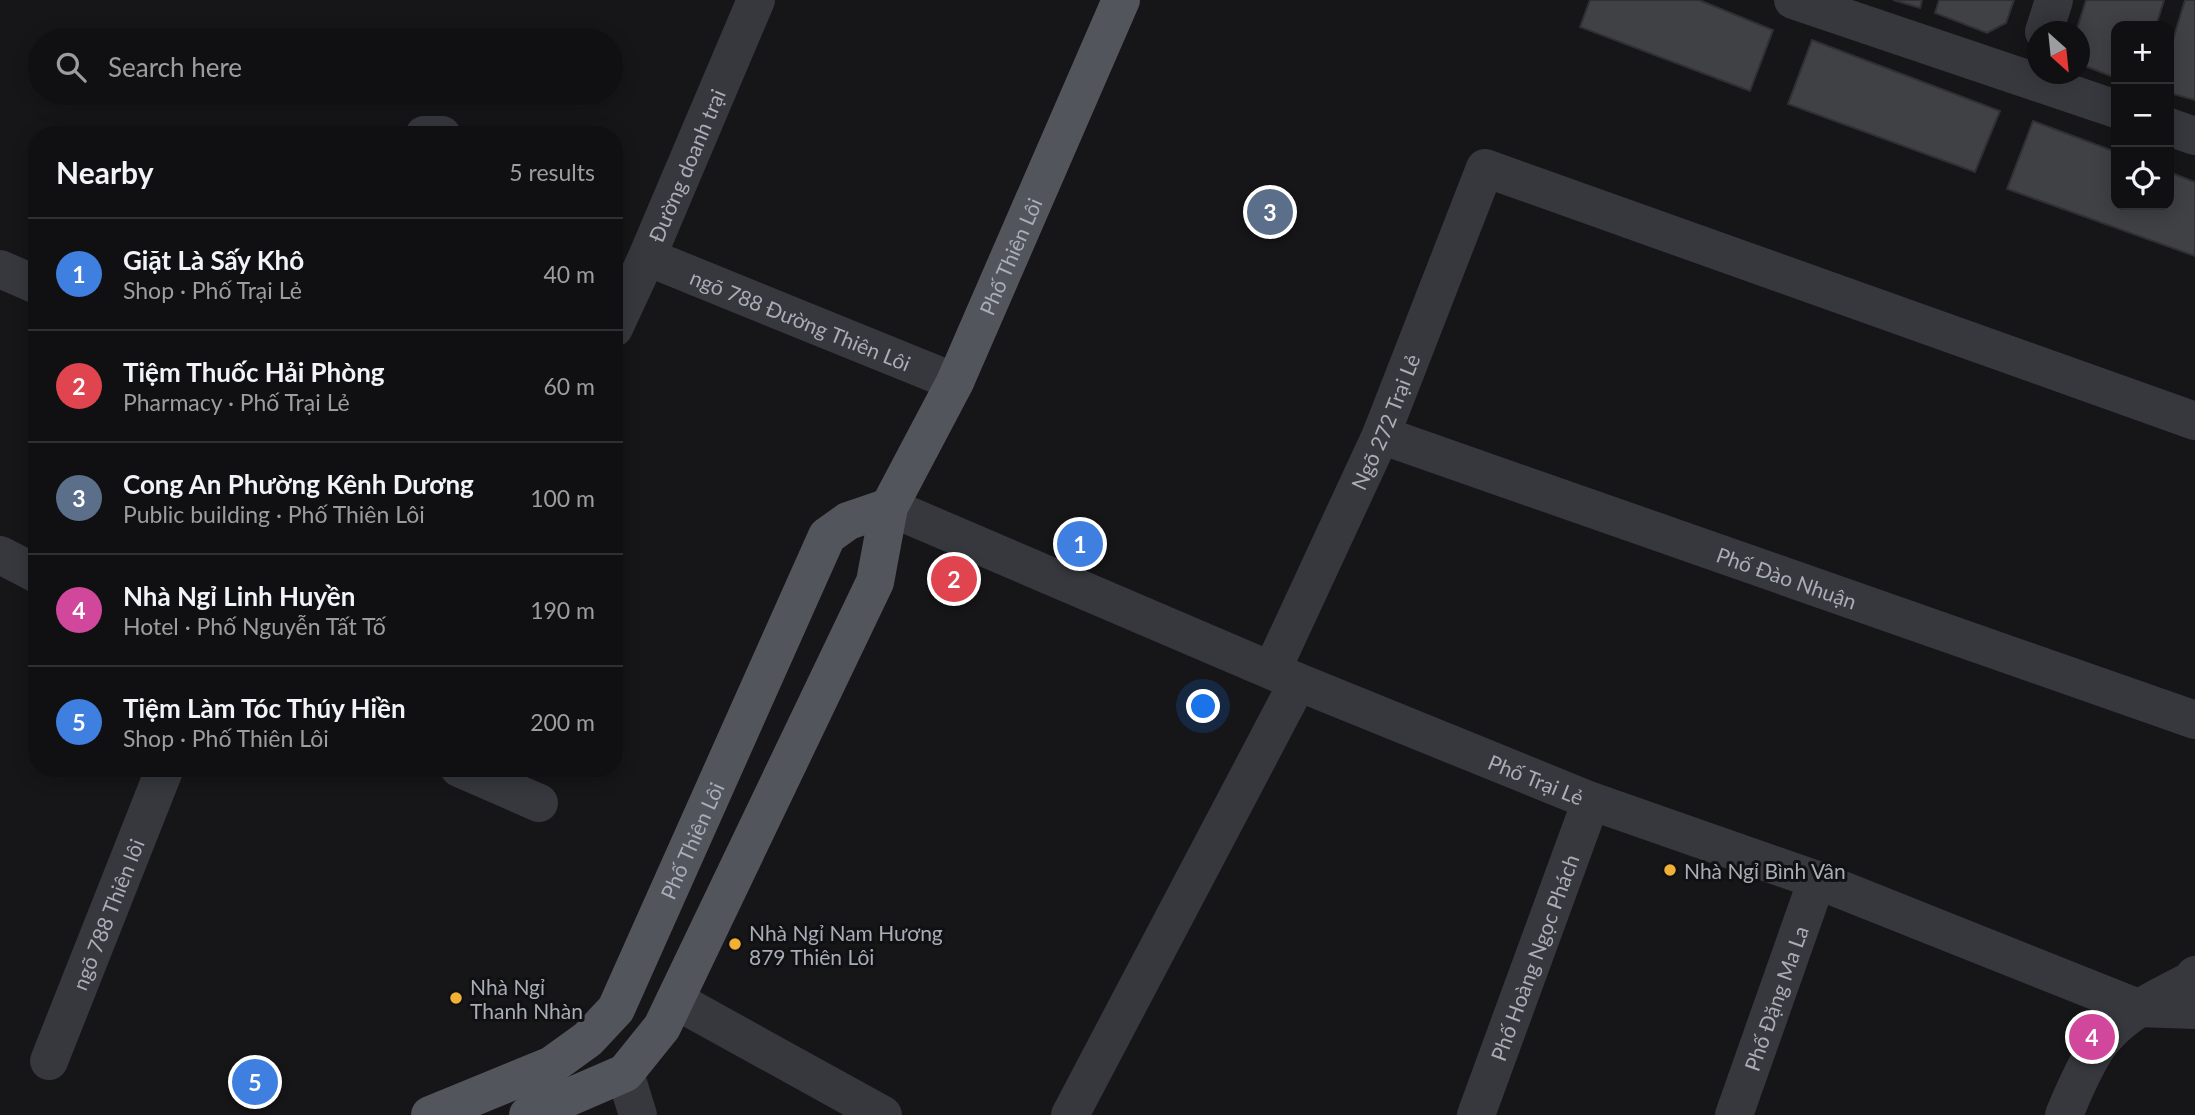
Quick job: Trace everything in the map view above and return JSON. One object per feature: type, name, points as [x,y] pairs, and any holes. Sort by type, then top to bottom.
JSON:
[{"type":"main road","name":"Phố Thiên Lôi","points":[[528,1115],[625,1073],[662,1027],[875,582],[889,507],[955,382],[1121,0]]},
{"type":"main road","name":"Phố Thiên Lôi","points":[[430,1115],[552,1065],[588,1039],[616,1009],[827,536],[848,521],[889,507]]},
{"type":"main road","points":[[588,1039],[625,1073]]},
{"type":"street","name":"Đường doanh trại","points":[[623,309],[756,0]]},
{"type":"street","points":[[2047,21],[2054,0]]},
{"type":"street","points":[[1809,2],[2027,65]]},
{"type":"street","points":[[2067,84],[2111,106]]},
{"type":"street","points":[[2174,129],[2195,136]]},
{"type":"street","name":"Ngõ 272 Trại Lẻ","points":[[1070,1115],[1285,676],[1485,168],[2195,421]]},
{"type":"street","name":"ngõ 788 Đường Thiên Lôi","points":[[647,257],[955,382]]},
{"type":"street","points":[[0,270],[28,281]]},
{"type":"street","name":"Phố Đào Nhuận","points":[[1381,435],[2195,720]]},
{"type":"street","name":"Phố Trại Lẻ","points":[[889,507],[1285,676],[1591,801],[1817,880],[2138,1008],[2195,1010]]},
{"type":"street","points":[[0,555],[28,569]]},
{"type":"street","name":"ngõ 788 Thiên lôi","points":[[50,1061],[162,777]]},
{"type":"street","points":[[480,777],[539,803]]},
{"type":"street","name":"Phố Hoàng Ngọc Phách","points":[[1476,1115],[1591,801]]},
{"type":"street","name":"Phố Đặng Ma La","points":[[1734,1115],[1817,880]]},
{"type":"street","points":[[2064,1115],[2077,1084],[2106,1035],[2138,1008],[2190,981],[2195,975]]},
{"type":"street","points":[[674,1000],[883,1115]]},
{"type":"street","points":[[625,1073],[638,1115]]},
{"type":"building","points":[[1590,0],[1699,0],[1773,30],[1750,91],[1580,27]]},
{"type":"building","points":[[1893,0],[1922,0],[1920,8]]},
{"type":"building","points":[[1939,0],[2014,0],[2006,23],[1987,33],[1935,13]]},
{"type":"building","points":[[2086,0],[2164,0],[2158,21],[2111,21],[2111,76],[2090,68],[2090,21],[2079,21]]},
{"type":"building","points":[[2185,0],[2195,0],[2195,100],[2174,94],[2174,36]]},
{"type":"building","points":[[1812,40],[2000,111],[1975,172],[1788,104]]},
{"type":"building","points":[[2033,121],[2111,150],[2111,210],[2174,210],[2174,174],[2195,182],[2195,256],[2007,189]]},
{"type":"place","name":"Cong An Phường Kênh Dương","points":[[1270,212]]},
{"type":"place","name":"Giặt Là Sấy Khô","points":[[1080,544]]},
{"type":"place","name":"Tiệm Thuốc Hải Phòng","points":[[954,579]]},
{"type":"place","name":"Nhà Ngỉ Bình Vân","points":[[1670,870]]},
{"type":"place","name":"Nhà Ngỉ Nam Hương 879 Thiên Lôi","points":[[735,944]]},
{"type":"place","name":"Nhà Ngỉ Thanh Nhàn","points":[[456,998]]},
{"type":"place","name":"Nhà Ngỉ Linh Huyền","points":[[2092,1037]]},
{"type":"place","name":"Tiệm Làm Tóc Thúy Hiền","points":[[255,1082]]}]
